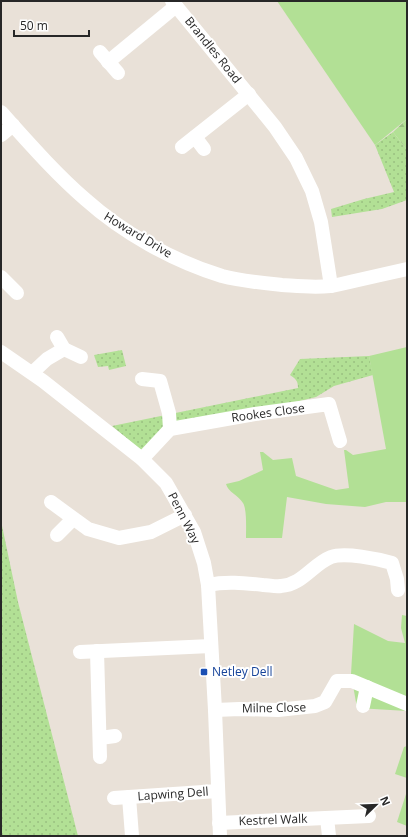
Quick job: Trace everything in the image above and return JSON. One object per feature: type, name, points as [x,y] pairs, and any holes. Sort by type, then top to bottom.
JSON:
[{"type":"street","name":"Brandles Road","points":[[118,73],[104,57],[174,3],[249,94],[287,143],[306,176],[321,222],[331,286]]},
{"type":"street","name":"Brandles Road","points":[[182,147],[249,94]]},
{"type":"street","name":"Howard Drive","points":[[1,112],[65,181],[86,200],[121,227],[144,242],[174,257],[222,276],[290,286],[331,286],[407,269]]},
{"type":"street","points":[[1,135],[13,125]]},
{"type":"street","points":[[194,137],[204,149]]},
{"type":"street","points":[[1,277],[17,293]]},
{"type":"street","points":[[57,337],[64,349],[82,358]]},
{"type":"street","points":[[32,373],[47,359],[64,349]]},
{"type":"street","name":"Penn Way","points":[[1,352],[32,373],[142,460],[166,483],[194,532],[204,563],[208,585],[220,829]]},
{"type":"street","points":[[142,379],[160,381],[169,413],[170,429],[142,460]]},
{"type":"street","name":"Rookes Close","points":[[170,429],[255,414],[329,404],[340,441]]},
{"type":"street","points":[[51,502],[88,529],[119,538],[151,532],[185,515]]},
{"type":"street","points":[[57,535],[73,519]]},
{"type":"street","points":[[208,585],[236,582],[282,586],[291,584],[301,579],[315,566],[332,556],[349,556],[371,558],[392,563],[397,579],[398,590]]},
{"type":"street","points":[[80,652],[211,646]]},
{"type":"street","points":[[97,651],[100,757]]},
{"type":"street","name":"Milne Close","points":[[215,710],[278,710],[308,708],[325,702],[337,681],[352,681],[407,704]]},
{"type":"street","points":[[363,706],[367,687]]},
{"type":"street","points":[[100,738],[115,736]]},
{"type":"street","name":"Lapwing Dell","points":[[114,798],[218,791]]},
{"type":"street","name":"Lapwing Dell","points":[[129,797],[132,836]]},
{"type":"street","name":"Kestrel Walk","points":[[220,829],[327,818],[369,816]]},
{"type":"street","points":[[327,818],[329,836]]},
{"type":"green space","points":[[277,1],[407,1],[407,119],[375,145]]},
{"type":"green space","points":[[407,119],[407,150],[393,132]]},
{"type":"green space","points":[[393,132],[407,150],[407,200],[382,209],[332,217],[331,209],[394,192],[375,145]]},
{"type":"green space","points":[[407,347],[407,502],[386,502],[365,507],[326,504],[287,497],[282,538],[246,538],[246,520],[243,503],[227,487],[226,484],[239,481],[263,470],[260,452],[263,452],[273,460],[292,458],[296,476],[336,490],[349,488],[344,450],[353,455],[386,449],[369,356]]},
{"type":"green space","points":[[122,350],[126,366],[109,370],[108,366],[98,367],[94,355]]},
{"type":"green space","points":[[369,356],[373,375],[334,386],[316,397],[259,411],[165,429],[143,452],[112,426],[298,388],[296,380],[290,375],[300,359]]},
{"type":"green space","points":[[1,521],[18,602],[78,836],[1,836]]},
{"type":"green space","points":[[402,615],[407,616],[407,711],[357,708],[351,674],[354,624],[388,641],[405,643],[401,628]]},
{"type":"green space","points":[[407,746],[407,778],[395,774],[404,747]]},
{"type":"green space","points":[[407,791],[407,826],[397,822]]},
{"type":"place","name":"Netley Dell","points":[[204,672]]}]
